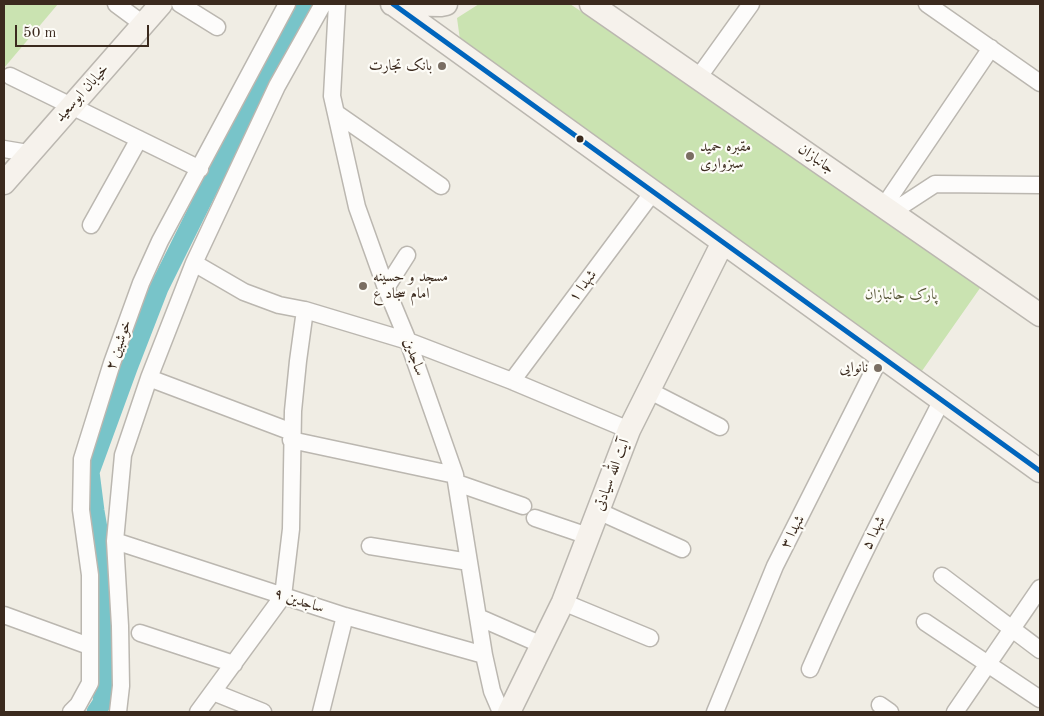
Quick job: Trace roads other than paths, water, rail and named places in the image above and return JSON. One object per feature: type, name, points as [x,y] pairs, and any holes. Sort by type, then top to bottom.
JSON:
[{"type":"main road","name":"خیابان ابوسعید","points":[[4,183],[28,153],[161,4]]},
{"type":"main road","points":[[392,4],[441,6],[446,4]]},
{"type":"main road","points":[[392,4],[1040,471]]},
{"type":"main road","name":"جانبازان","points":[[591,4],[1040,315]]},
{"type":"main road","name":"آیت الله سیادتی","points":[[509,712],[563,602],[629,430],[723,242]]},
{"type":"street","points":[[116,4],[143,24]]},
{"type":"street","points":[[180,4],[217,27]]},
{"type":"street","name":"خوشبین ۲","points":[[71,712],[78,705],[90,682],[90,575],[81,510],[82,459],[112,363],[141,283],[160,241],[287,4]]},
{"type":"street","points":[[118,712],[121,676],[115,541],[123,455],[149,378],[194,263],[277,86],[323,4]]},
{"type":"street","name":"ساجدین","points":[[337,4],[332,96],[357,207],[386,288],[408,341],[456,479],[484,655],[492,691],[501,712]]},
{"type":"street","points":[[698,78],[751,4]]},
{"type":"street","points":[[927,4],[1040,83]]},
{"type":"street","points":[[888,209],[991,48]]},
{"type":"street","points":[[10,76],[200,169]]},
{"type":"street","points":[[336,113],[441,186]]},
{"type":"street","points":[[91,225],[139,139]]},
{"type":"street","points":[[4,149],[28,153]]},
{"type":"street","points":[[888,209],[935,184],[1040,185]]},
{"type":"street","name":"شهدا ۱","points":[[512,381],[653,192]]},
{"type":"street","points":[[386,288],[407,255]]},
{"type":"street","points":[[194,263],[244,292],[408,341],[512,381],[629,430]]},
{"type":"street","points":[[198,712],[283,596],[291,529],[292,436],[298,360],[305,310]]},
{"type":"street","name":"شهدا ۳","points":[[715,712],[775,566],[881,356]]},
{"type":"street","points":[[149,378],[292,436],[456,479],[588,536]]},
{"type":"street","points":[[648,390],[720,427]]},
{"type":"street","name":"شهدا ۵","points":[[810,669],[837,607],[942,400]]},
{"type":"street","points":[[598,511],[682,549]]},
{"type":"street","name":"ساجدین ۹","points":[[115,541],[345,616],[484,655]]},
{"type":"street","points":[[370,546],[469,562]]},
{"type":"street","points":[[942,576],[1040,650]]},
{"type":"street","points":[[955,712],[1040,588]]},
{"type":"street","points":[[563,602],[650,638]]},
{"type":"street","points":[[4,615],[89,646]]},
{"type":"street","points":[[321,712],[345,616]]},
{"type":"street","points":[[478,617],[542,645]]},
{"type":"street","points":[[925,622],[1040,699]]},
{"type":"street","points":[[140,633],[234,664]]},
{"type":"street","points":[[213,692],[263,712]]},
{"type":"waterway","points":[[96,712],[102,703],[108,641],[106,575],[90,472],[159,288],[229,147],[305,4]]},
{"type":"place","name":"بانک تجارت","points":[[442,66]]},
{"type":"place","name":"مقبره حمید سبزواری","points":[[690,156]]},
{"type":"place","name":"مسجد و حسینه امام سجاد ع","points":[[363,286]]},
{"type":"place","name":"نانوایی","points":[[878,368]]},
{"type":"park label","name":"پارک جانبازان","points":[[901,295]]}]
